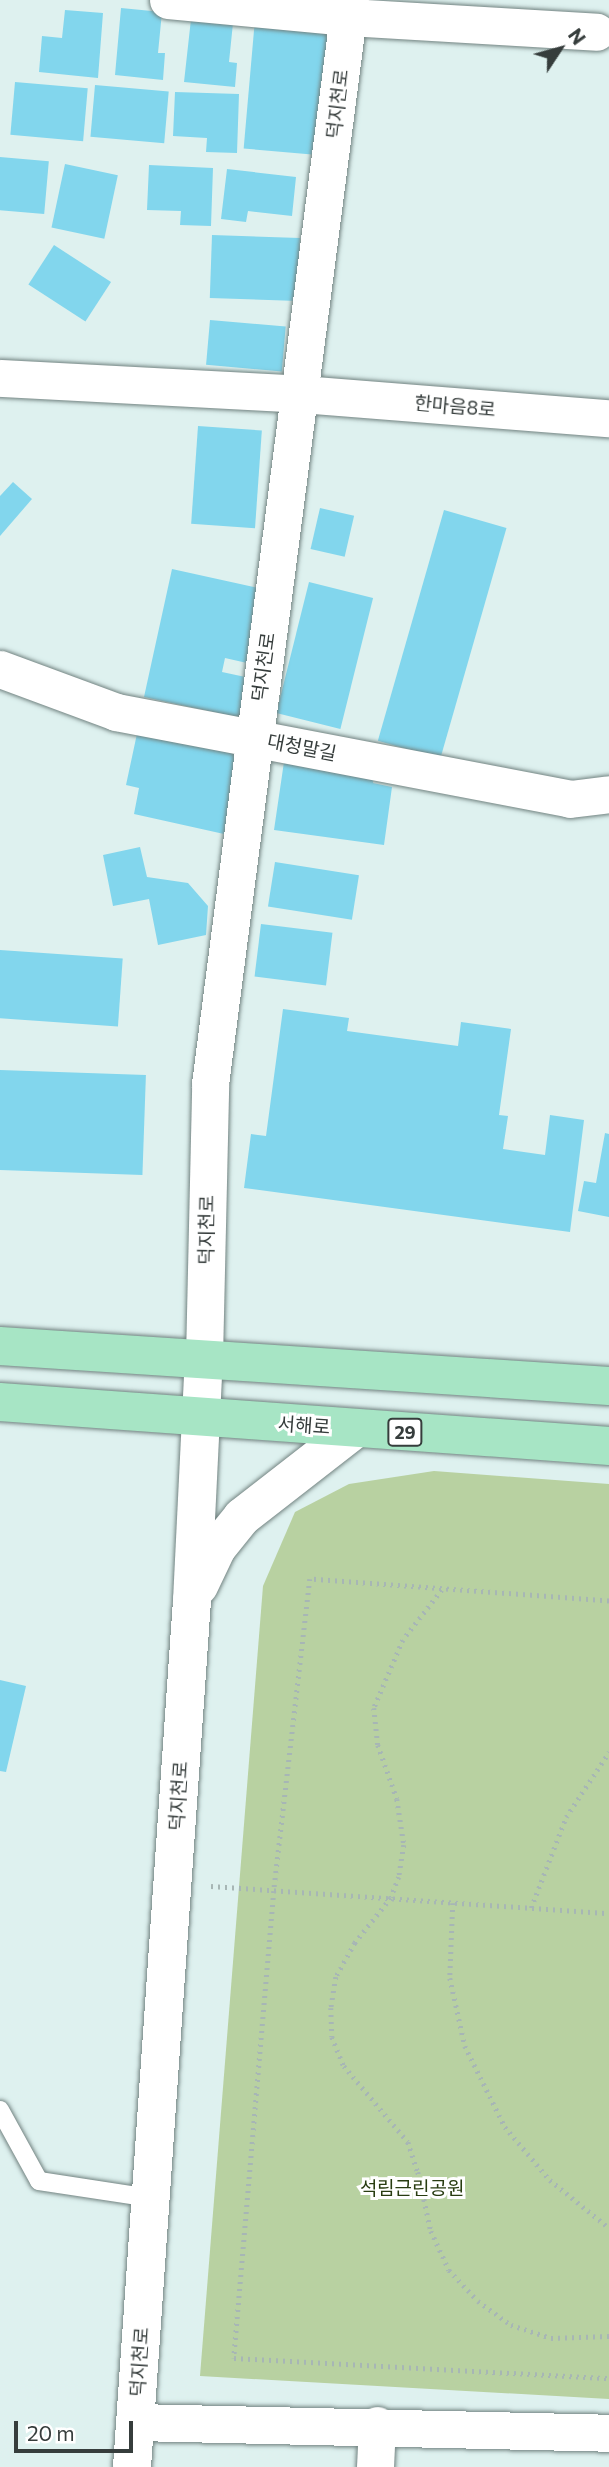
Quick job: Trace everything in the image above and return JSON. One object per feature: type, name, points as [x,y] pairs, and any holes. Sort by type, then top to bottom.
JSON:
[{"type":"main road","points":[[0,1346],[609,1386]]},
{"type":"main road","name":"서해로","points":[[0,1402],[609,1446]]},
{"type":"street","points":[[168,0],[349,8],[597,32]]},
{"type":"street","name":"덕지천로","points":[[132,2467],[192,1601],[204,1358],[210,1084],[349,8]]},
{"type":"street","name":"한마음8로","points":[[0,379],[301,394],[609,418]]},
{"type":"street","name":"대청말길","points":[[0,669],[116,712],[570,799],[609,794]]},
{"type":"street","points":[[192,1601],[217,1548],[242,1517],[355,1429]]},
{"type":"street","points":[[135,2422],[377,2425],[609,2433]]},
{"type":"street","points":[[375,2467],[377,2425]]},
{"type":"lane","points":[[0,2110],[39,2181],[150,2198]]},
{"type":"path","points":[[609,1601],[310,1580],[274,1891],[234,2358],[609,2378]]},
{"type":"path","points":[[442,1589],[403,1640],[374,1708],[378,1745],[397,1799],[404,1845],[399,1877],[391,1898],[355,1943],[336,1977],[331,2008],[332,2037],[344,2066],[408,2142],[418,2172],[431,2231],[449,2270],[478,2301],[511,2325],[551,2338],[609,2336]]},
{"type":"path","points":[[531,1908],[566,1816],[609,1752]]},
{"type":"path","points":[[172,1884],[609,1913]]},
{"type":"path","points":[[453,1903],[450,1978],[465,2046],[505,2127],[550,2180],[609,2228]]},
{"type":"green space","name":"석림근린공원","points":[[434,1471],[609,1484],[609,2399],[200,2376],[263,1586],[295,1512],[349,1484]]},
{"type":"building","points":[[121,8],[162,12],[158,53],[165,53],[163,80],[115,75]]},
{"type":"building","points":[[65,10],[103,13],[98,78],[39,72],[42,36],[62,38]]},
{"type":"building","points":[[191,19],[233,23],[229,62],[237,63],[235,87],[184,82]]},
{"type":"building","points":[[255,19],[338,26],[326,156],[244,149]]},
{"type":"building","points":[[15,82],[88,88],[83,141],[10,135]]},
{"type":"building","points":[[95,85],[169,91],[164,143],[90,137]]},
{"type":"building","points":[[175,92],[239,94],[237,153],[206,152],[207,138],[173,136]]},
{"type":"building","points":[[0,157],[49,161],[44,214],[0,210]]},
{"type":"building","points":[[65,164],[118,175],[104,239],[51,228]]},
{"type":"building","points":[[149,165],[213,168],[211,226],[180,225],[181,211],[147,210]]},
{"type":"building","points":[[227,169],[296,177],[292,216],[248,211],[246,222],[221,219]]},
{"type":"building","points":[[212,235],[300,238],[298,301],[210,298]]},
{"type":"building","points":[[54,245],[111,282],[85,321],[28,284]]},
{"type":"building","points":[[210,320],[286,327],[282,371],[206,365]]},
{"type":"building","points":[[198,426],[262,430],[255,528],[191,524]]},
{"type":"building","points":[[13,482],[32,499],[0,536],[0,496]]},
{"type":"building","points":[[320,508],[354,516],[345,557],[311,549]]},
{"type":"building","points":[[444,510],[506,528],[440,759],[378,741]]},
{"type":"building","points":[[172,569],[263,589],[247,663],[225,658],[222,672],[250,678],[241,718],[144,697]]},
{"type":"building","points":[[309,582],[373,598],[340,729],[276,713]]},
{"type":"building","points":[[138,729],[242,752],[224,834],[134,814],[139,788],[126,785]]},
{"type":"building","points":[[285,755],[375,769],[373,783],[392,787],[384,845],[274,830]]},
{"type":"building","points":[[140,847],[147,877],[188,883],[208,906],[206,935],[158,945],[149,899],[113,906],[103,855]]},
{"type":"building","points":[[275,862],[359,875],[352,920],[268,906]]},
{"type":"building","points":[[261,924],[332,933],[326,985],[255,977]]},
{"type":"building","points":[[0,950],[123,959],[118,1026],[0,1018]]},
{"type":"building","points":[[283,1009],[349,1018],[347,1031],[458,1046],[461,1022],[511,1029],[499,1115],[508,1116],[503,1149],[545,1155],[550,1115],[584,1120],[570,1232],[244,1188],[251,1134],[266,1136]]},
{"type":"building","points":[[0,1070],[146,1075],[142,1175],[0,1170]]},
{"type":"building","points":[[605,1133],[609,1134],[609,1217],[578,1211],[584,1181],[596,1183]]},
{"type":"building","points":[[0,1680],[26,1686],[6,1772],[0,1771]]}]
